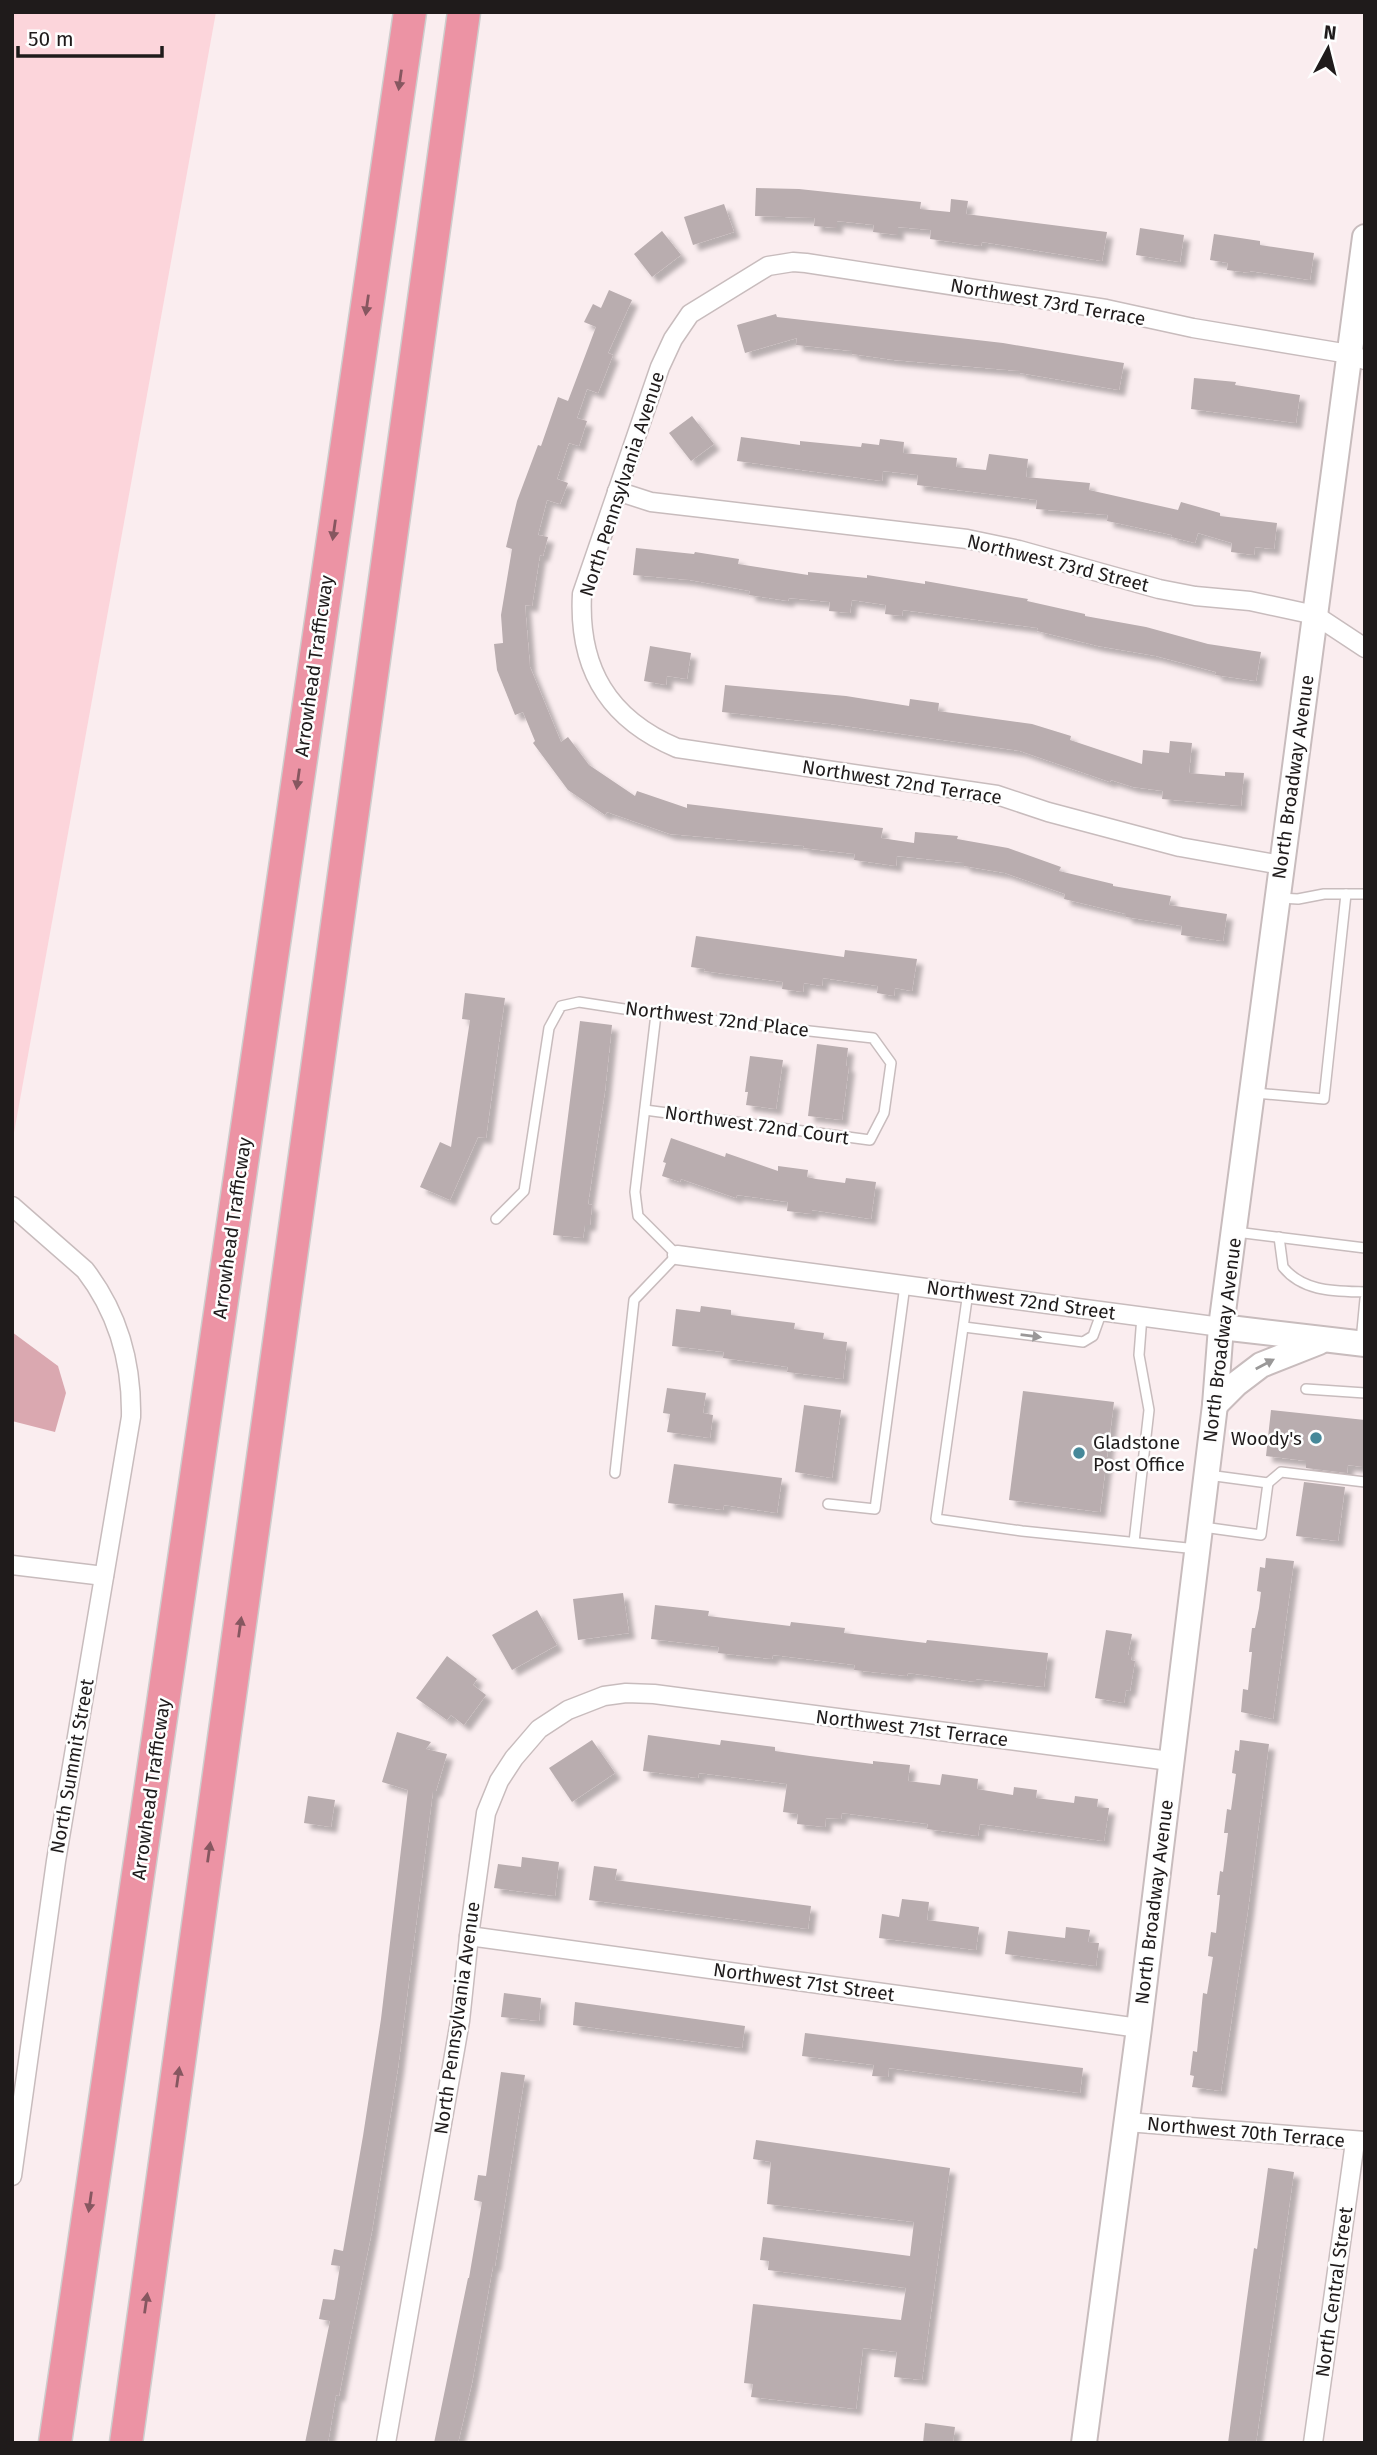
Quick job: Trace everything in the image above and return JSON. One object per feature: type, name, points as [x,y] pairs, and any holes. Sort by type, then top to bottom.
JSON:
[{"type":"highway","name":"Arrowhead Trafficway","points":[[55,2443],[410,12]]},
{"type":"highway","points":[[126,2443],[464,12]]},
{"type":"highway","points":[[141,2344],[141,2443]]},
{"type":"main road","name":"North Broadway Avenue","points":[[1084,2443],[1139,2028],[1215,1405],[1221,1327],[1281,865],[1315,615],[1357,357],[1365,237]]},
{"type":"main road","name":"Northwest 72nd Street","points":[[1221,1327],[1363,1343]]},
{"type":"main road","points":[[1215,1405],[1261,1365],[1326,1339]]},
{"type":"street","name":"Northwest 73rd Terrace","points":[[734,286],[768,265],[806,263],[1106,309],[1193,328],[1357,357]]},
{"type":"street","name":"North Pennsylvania Avenue","points":[[614,705],[601,688],[584,643],[581,618],[585,582],[660,367],[673,339],[691,314],[734,286]]},
{"type":"street","name":"Northwest 73rd Street","points":[[617,491],[651,502],[967,539],[1019,550],[1159,589],[1195,596],[1250,601],[1315,615],[1365,648]]},
{"type":"street","name":"Northwest 72nd Terrace","points":[[614,705],[634,725],[677,748],[997,795],[1048,812],[1180,847],[1281,865]]},
{"type":"street","name":"North Summit Street","points":[[12,1206],[94,1281],[120,1332],[132,1389],[131,1418],[56,1861],[12,2176]]},
{"type":"street","name":"Northwest 72nd Street","points":[[677,1255],[1221,1327]]},
{"type":"street","points":[[12,1565],[104,1576]]},
{"type":"street","name":"North Pennsylvania Avenue","points":[[386,2443],[460,2021],[486,1813],[499,1782],[514,1758],[539,1729],[568,1710],[604,1696],[626,1693],[654,1694]]},
{"type":"street","name":"Northwest 71st Terrace","points":[[654,1694],[1170,1761]]},
{"type":"street","name":"Northwest 71st Street","points":[[469,1936],[1139,2028]]},
{"type":"street","name":"Northwest 70th Terrace","points":[[1127,2122],[1360,2141]]},
{"type":"street","name":"North Central Street","points":[[1313,2443],[1360,2141]]},
{"type":"lane","points":[[1253,1093],[1324,1099],[1346,894]]},
{"type":"lane","points":[[1277,898],[1365,894]]},
{"type":"lane","name":"Northwest 72nd Place","points":[[496,1219],[524,1191],[549,1027],[562,1006],[579,1002],[656,1014],[873,1038],[891,1063],[884,1113],[870,1140]]},
{"type":"lane","points":[[615,1473],[634,1300],[677,1255],[638,1216],[635,1192],[656,1014]]},
{"type":"lane","name":"Northwest 72nd Court","points":[[645,1110],[870,1140]]},
{"type":"lane","points":[[1235,1231],[1365,1248]]},
{"type":"lane","points":[[1279,1237],[1283,1267],[1302,1284],[1332,1291],[1365,1292]]},
{"type":"lane","points":[[828,1504],[875,1510],[905,1284]]},
{"type":"lane","points":[[968,1292],[936,1519],[1134,1542],[1261,1535],[1268,1483],[1281,1472],[1365,1482]]},
{"type":"lane","points":[[1363,1343],[1365,1299]]},
{"type":"lane","points":[[964,1328],[1083,1342],[1093,1336],[1102,1311]]},
{"type":"lane","points":[[1134,1542],[1149,1410],[1139,1354],[1142,1316]]},
{"type":"lane","points":[[1306,1389],[1365,1393]]},
{"type":"lane","points":[[1206,1474],[1268,1483]]},
{"type":"shaded area","points":[[12,12],[216,12],[12,1144]]},
{"type":"shaded area","points":[[12,1332],[58,1366],[66,1393],[55,1432],[12,1421]]},
{"type":"building","points":[[756,188],[799,189],[921,202],[920,209],[950,212],[951,199],[968,201],[966,214],[1107,232],[1102,261],[982,242],[981,246],[930,239],[931,230],[898,227],[898,235],[873,232],[874,225],[837,221],[837,228],[814,226],[815,218],[755,216]]},
{"type":"building","points":[[724,204],[734,232],[693,245],[684,217]]},
{"type":"building","points":[[1140,228],[1184,235],[1180,262],[1136,255]]},
{"type":"building","points":[[662,231],[681,255],[652,277],[634,254]]},
{"type":"building","points":[[1214,234],[1260,241],[1260,245],[1314,253],[1310,280],[1227,270],[1228,263],[1210,260]]},
{"type":"building","points":[[609,290],[632,300],[608,353],[613,355],[598,393],[587,389],[577,418],[587,421],[579,446],[569,443],[557,479],[568,483],[560,504],[547,500],[538,535],[548,537],[543,556],[540,555],[532,606],[525,605],[530,667],[561,742],[568,737],[589,765],[635,796],[637,791],[687,808],[687,804],[883,828],[881,838],[914,843],[915,832],[958,836],[957,839],[1008,848],[1061,867],[1059,871],[1113,886],[1171,896],[1169,905],[1227,914],[1223,941],[1181,935],[1182,926],[1126,917],[1126,914],[1064,899],[1065,894],[1005,873],[964,866],[964,863],[897,856],[896,866],[854,860],[855,854],[803,848],[804,846],[670,834],[607,812],[605,815],[568,790],[533,743],[535,741],[523,712],[515,715],[497,670],[494,644],[503,643],[501,615],[512,549],[506,547],[517,501],[538,445],[541,446],[558,397],[568,401],[596,327],[584,322],[593,304],[601,308]]},
{"type":"building","points":[[776,314],[777,317],[1003,343],[1124,363],[1119,390],[1020,371],[894,360],[852,354],[852,351],[796,345],[797,338],[745,353],[737,325]]},
{"type":"building","points":[[1194,378],[1236,382],[1235,385],[1300,395],[1296,423],[1191,409]]},
{"type":"building","points":[[692,416],[714,444],[691,461],[669,433]]},
{"type":"building","points":[[741,437],[800,445],[800,441],[861,447],[862,443],[879,445],[880,439],[904,442],[903,453],[957,458],[956,467],[986,470],[989,454],[1028,459],[1026,477],[1090,483],[1089,490],[1178,510],[1181,502],[1220,513],[1220,516],[1277,523],[1274,549],[1255,547],[1254,555],[1231,552],[1232,543],[1198,533],[1195,543],[1171,537],[1172,535],[1107,521],[1108,515],[1036,509],[1037,500],[917,485],[918,475],[883,471],[882,481],[737,461]]},
{"type":"building","points":[[636,548],[695,552],[739,559],[738,564],[808,575],[808,572],[867,578],[867,575],[925,584],[925,581],[1028,599],[1027,601],[1085,616],[1146,627],[1208,644],[1261,652],[1256,681],[1215,675],[1216,672],[1156,656],[1098,646],[1037,631],[1038,628],[903,610],[902,616],[885,614],[886,605],[852,600],[850,613],[829,611],[830,602],[789,598],[788,601],[749,595],[750,591],[690,580],[633,575]]},
{"type":"building","points":[[650,646],[691,653],[687,679],[667,676],[666,685],[644,681]]},
{"type":"building","points":[[725,685],[846,696],[909,706],[910,699],[939,703],[938,711],[1032,724],[1142,764],[1143,750],[1169,753],[1170,741],[1192,743],[1189,773],[1225,776],[1225,772],[1244,773],[1241,806],[1162,799],[1163,791],[1133,787],[1111,780],[1110,782],[1020,751],[831,724],[722,712]]},
{"type":"building","points":[[696,936],[844,957],[845,950],[917,959],[912,991],[895,988],[894,996],[877,993],[878,986],[823,978],[822,986],[804,983],[803,992],[782,989],[783,982],[704,971],[705,969],[691,967]]},
{"type":"building","points":[[465,993],[505,998],[486,1138],[478,1137],[450,1200],[420,1187],[440,1142],[451,1147],[470,1020],[462,1019]]},
{"type":"building","points":[[580,1021],[612,1025],[588,1204],[592,1205],[590,1225],[585,1225],[583,1238],[553,1235]]},
{"type":"building","points":[[817,1044],[848,1048],[846,1066],[849,1066],[842,1120],[808,1116]]},
{"type":"building","points":[[750,1056],[783,1060],[776,1109],[746,1105]]},
{"type":"building","points":[[671,1138],[725,1157],[726,1153],[778,1171],[778,1166],[808,1170],[807,1177],[816,1179],[845,1183],[846,1178],[876,1182],[871,1219],[812,1210],[812,1214],[787,1211],[788,1202],[737,1195],[736,1198],[681,1179],[680,1182],[662,1176],[666,1163],[663,1162]]},
{"type":"building","points":[[701,1306],[731,1310],[731,1315],[795,1323],[794,1329],[824,1333],[823,1339],[847,1342],[843,1379],[787,1372],[788,1367],[723,1358],[724,1352],[672,1346],[676,1309],[700,1312]]},
{"type":"building","points":[[667,1388],[706,1393],[703,1413],[713,1415],[710,1438],[667,1432],[670,1414],[663,1413]]},
{"type":"building","points":[[1023,1391],[1114,1402],[1100,1512],[1009,1500]]},
{"type":"building","points":[[804,1405],[841,1410],[832,1478],[795,1472]]},
{"type":"building","name":"Woody's","points":[[1271,1410],[1365,1420],[1363,1467],[1348,1465],[1347,1473],[1306,1468],[1306,1461],[1266,1456]]},
{"type":"building","points":[[674,1464],[782,1478],[777,1513],[724,1505],[723,1510],[668,1503]]},
{"type":"building","points":[[1304,1482],[1345,1487],[1338,1541],[1296,1536]]},
{"type":"building","points":[[1266,1558],[1294,1561],[1273,1719],[1241,1712],[1243,1689],[1248,1690],[1252,1628],[1255,1628],[1259,1608],[1261,1592],[1257,1591],[1260,1567],[1265,1568]]},
{"type":"building","points":[[623,1593],[629,1633],[578,1640],[573,1599]]},
{"type":"building","points":[[655,1605],[709,1611],[708,1616],[790,1626],[791,1622],[845,1628],[844,1633],[1048,1653],[1044,1687],[854,1670],[855,1665],[773,1655],[772,1659],[718,1653],[719,1647],[651,1639]]},
{"type":"building","points":[[537,1610],[557,1645],[512,1670],[492,1635]]},
{"type":"building","points":[[1106,1630],[1132,1634],[1128,1655],[1132,1655],[1131,1660],[1135,1661],[1130,1691],[1126,1690],[1124,1703],[1095,1698]]},
{"type":"building","points":[[447,1656],[477,1679],[473,1685],[486,1695],[464,1725],[451,1715],[447,1720],[416,1698]]},
{"type":"building","points":[[397,1732],[431,1742],[426,1749],[447,1754],[436,1791],[433,1791],[398,2068],[372,2231],[339,2396],[336,2395],[328,2443],[305,2443],[330,2321],[319,2319],[323,2299],[335,2298],[340,2266],[331,2265],[334,2249],[343,2251],[381,2019],[408,1790],[382,1782]]},
{"type":"building","points":[[648,1735],[720,1745],[721,1740],[775,1747],[775,1751],[810,1756],[873,1764],[873,1761],[910,1765],[908,1781],[940,1785],[942,1774],[978,1779],[977,1789],[1013,1795],[1014,1787],[1037,1790],[1036,1798],[1074,1803],[1075,1796],[1098,1799],[1097,1807],[1109,1808],[1104,1841],[980,1824],[978,1836],[927,1829],[928,1824],[842,1813],[841,1819],[826,1818],[825,1827],[797,1824],[798,1814],[783,1812],[787,1784],[699,1773],[698,1778],[643,1771]]},
{"type":"building","points":[[592,1740],[615,1773],[572,1802],[549,1768]]},
{"type":"building","points":[[1240,1740],[1269,1744],[1221,2091],[1192,2087],[1194,2076],[1190,2075],[1193,2051],[1197,2052],[1203,1993],[1207,1994],[1213,1957],[1208,1956],[1211,1932],[1216,1933],[1220,1895],[1217,1895],[1228,1833],[1224,1833],[1227,1809],[1231,1810],[1236,1774],[1232,1773],[1235,1750],[1239,1751]]},
{"type":"building","points":[[308,1796],[335,1800],[331,1827],[304,1823]]},
{"type":"building","points":[[522,1857],[559,1862],[555,1896],[494,1888],[498,1864],[521,1867]]},
{"type":"building","points":[[594,1866],[617,1869],[615,1880],[811,1906],[808,1929],[589,1900]]},
{"type":"building","points":[[902,1899],[929,1902],[927,1920],[979,1927],[976,1950],[879,1938],[882,1914],[899,1917]]},
{"type":"building","points":[[1066,1927],[1090,1930],[1088,1942],[1099,1943],[1096,1966],[1005,1954],[1008,1931],[1065,1938]]},
{"type":"building","points":[[504,1993],[541,1998],[539,2021],[501,2017]]},
{"type":"building","points":[[575,2002],[745,2026],[742,2048],[573,2025]]},
{"type":"building","points":[[805,2033],[1083,2068],[1080,2093],[889,2068],[888,2077],[872,2076],[874,2065],[802,2056]]},
{"type":"building","points":[[501,2072],[525,2075],[495,2266],[458,2443],[434,2443],[469,2278],[482,2202],[474,2200],[478,2175],[486,2176]]},
{"type":"building","points":[[756,2140],[950,2168],[922,2380],[894,2377],[897,2352],[863,2348],[856,2409],[751,2397],[753,2384],[744,2383],[753,2304],[901,2320],[906,2288],[768,2270],[769,2261],[760,2260],[763,2237],[910,2256],[914,2222],[767,2204],[771,2162],[753,2159]]},
{"type":"building","points":[[1268,2168],[1294,2172],[1256,2443],[1228,2443],[1254,2248],[1257,2249]]},
{"type":"building","points":[[925,2423],[955,2427],[953,2443],[923,2443]]},
{"type":"place","name":"Woody's","points":[[1316,1438]]},
{"type":"place","name":"Gladstone Post Office","points":[[1079,1453]]}]
